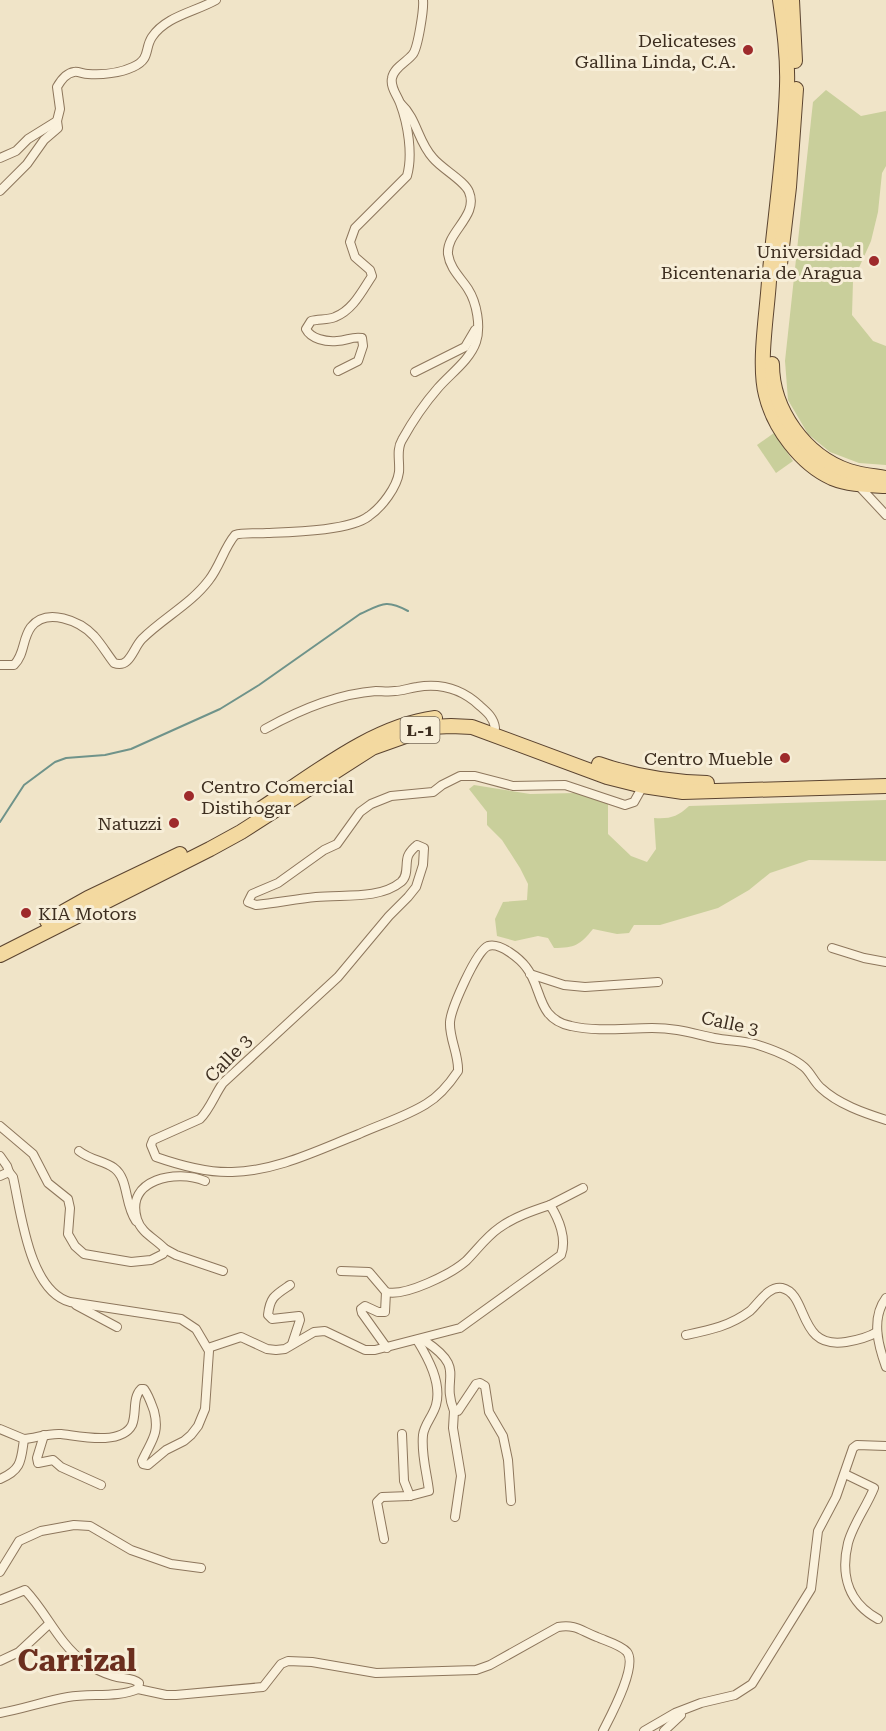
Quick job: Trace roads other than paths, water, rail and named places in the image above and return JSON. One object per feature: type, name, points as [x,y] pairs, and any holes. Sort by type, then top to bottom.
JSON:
[{"type":"main road","points":[[780,0],[787,56],[787,85],[766,328],[764,384],[768,402],[779,425],[801,456],[832,477],[858,484],[886,486]]},
{"type":"main road","points":[[792,0],[795,112],[773,325],[773,382],[780,406],[794,429],[810,448],[850,472],[886,478]]},
{"type":"main road","name":"L-1","points":[[0,945],[88,898],[207,841],[367,740],[409,723],[448,717],[471,719],[609,768],[685,783],[886,778]]},
{"type":"main road","name":"L-1","points":[[0,955],[242,832],[372,748],[431,727],[472,728],[607,777],[643,786],[683,792],[886,786]]},
{"type":"street","points":[[0,190],[27,164],[44,140],[58,128],[60,109],[57,87],[67,75],[75,71],[103,74],[132,67],[142,62],[151,39],[158,30],[181,15],[216,0]]},
{"type":"street","points":[[338,371],[358,361],[363,346],[362,338],[352,336],[337,341],[328,341],[317,338],[308,333],[306,329],[311,321],[331,318],[344,312],[355,302],[372,276],[370,270],[355,256],[350,242],[355,228],[407,176],[409,170],[408,134],[392,79],[395,71],[414,53],[418,42],[423,0]]},
{"type":"street","points":[[0,665],[14,665],[22,654],[27,633],[36,622],[55,616],[92,634],[114,663],[128,662],[135,646],[144,637],[196,595],[221,562],[228,543],[235,535],[347,526],[368,518],[383,502],[398,475],[399,445],[422,407],[469,355],[476,343],[477,325],[473,298],[450,264],[448,249],[471,205],[469,191],[438,165],[424,147],[409,112],[401,104]]},
{"type":"street","points":[[0,158],[16,151],[28,139],[57,121]]},
{"type":"street","points":[[415,372],[465,347],[477,325]]},
{"type":"street","points":[[858,484],[886,515]]},
{"type":"street","points":[[265,729],[314,705],[366,693],[418,687],[456,689],[471,698],[488,714],[494,721],[495,728]]},
{"type":"street","name":"Calle 3","points":[[643,786],[634,802],[625,805],[565,785],[513,786],[475,776],[460,776],[433,792],[391,796],[360,812],[337,844],[324,850],[278,883],[252,894],[248,902],[256,905],[318,896],[352,895],[388,890],[405,877],[408,855],[417,845],[424,848],[425,854],[416,887],[338,977],[223,1083],[206,1113],[200,1119],[153,1140],[151,1145],[153,1153],[156,1157],[170,1162],[200,1168],[231,1172],[265,1169],[299,1158],[429,1103],[458,1071],[459,1063],[450,1022],[463,985],[483,950],[495,945],[526,967],[548,1013],[562,1023],[571,1027],[597,1030],[653,1028],[686,1030],[714,1038],[752,1043],[795,1061],[805,1068],[821,1088],[840,1101],[886,1120]]},
{"type":"street","points":[[832,948],[886,962]]},
{"type":"street","points":[[530,974],[564,985],[585,987],[658,982]]},
{"type":"street","points":[[0,1126],[33,1154],[48,1183],[68,1199],[70,1208],[68,1234],[75,1246],[84,1254],[131,1262],[151,1260],[163,1254],[165,1249]]},
{"type":"street","points":[[79,1151],[89,1158],[110,1165],[121,1174],[129,1210],[150,1237],[176,1255],[223,1271]]},
{"type":"street","points":[[0,1156],[7,1166],[4,1174],[13,1177],[31,1259],[51,1290],[58,1297],[117,1327]]},
{"type":"street","points":[[138,1224],[136,1201],[151,1183],[171,1176],[205,1181]]},
{"type":"street","points":[[386,1292],[399,1293],[447,1273],[465,1262],[500,1227],[583,1188]]},
{"type":"street","points":[[207,1348],[241,1337],[267,1349],[285,1349],[314,1332],[325,1331],[365,1350],[387,1348],[460,1328],[561,1256],[564,1247],[561,1230],[550,1205]]},
{"type":"street","points":[[341,1271],[369,1272],[386,1292],[385,1312],[378,1312],[365,1306],[361,1309],[387,1348]]},
{"type":"street","points":[[290,1285],[275,1295],[269,1304],[268,1315],[272,1319],[299,1316],[300,1320],[292,1344]]},
{"type":"street","points":[[686,1335],[717,1329],[737,1321],[770,1290],[779,1288],[792,1294],[810,1328],[830,1343],[867,1338],[877,1332]]},
{"type":"street","points":[[886,1298],[878,1315],[877,1332],[886,1366]]},
{"type":"street","points":[[0,1429],[24,1439],[60,1434],[97,1438],[117,1436],[127,1431],[132,1424],[136,1395],[144,1389],[152,1404],[157,1422],[155,1436],[142,1461],[143,1464],[148,1465],[166,1450],[184,1441],[198,1426],[207,1397],[209,1351],[196,1329],[181,1319],[70,1302]]},
{"type":"street","points":[[417,1340],[425,1341],[447,1359],[452,1371],[450,1394],[461,1476],[456,1517]]},
{"type":"street","points":[[384,1539],[378,1499],[411,1496],[429,1491],[425,1475],[423,1433],[436,1407],[438,1393],[426,1354],[417,1340]]},
{"type":"street","points":[[454,1411],[462,1408],[476,1384],[480,1383],[485,1386],[489,1412],[503,1436],[511,1482],[511,1501]]},
{"type":"street","points":[[402,1434],[404,1481],[411,1496]]},
{"type":"street","points":[[44,1435],[37,1458],[38,1463],[53,1460],[61,1467],[101,1485]]},
{"type":"street","points":[[0,1479],[11,1474],[18,1467],[24,1439]]},
{"type":"street","points":[[644,1731],[690,1707],[735,1695],[752,1684],[811,1589],[818,1531],[836,1497],[853,1448],[857,1445],[886,1446]]},
{"type":"street","points":[[845,1474],[874,1488],[848,1542],[846,1578],[849,1590],[857,1603],[865,1612],[878,1619]]},
{"type":"street","points":[[0,1572],[19,1541],[41,1531],[74,1524],[90,1526],[130,1550],[171,1564],[201,1568]]},
{"type":"street","points":[[0,1600],[25,1590],[43,1611],[49,1624],[75,1654],[85,1662],[114,1677],[134,1679],[139,1683],[138,1689]]},
{"type":"street","points":[[0,1662],[19,1652],[49,1624]]},
{"type":"street","points":[[0,1713],[71,1696],[126,1693],[138,1689],[176,1695],[263,1687],[281,1664],[288,1661],[312,1662],[376,1673],[477,1670],[558,1628],[570,1625],[622,1648],[629,1655],[630,1663],[617,1703],[603,1731]]},
{"type":"street","points":[[664,1731],[690,1707]]},
{"type":"waterway","points":[[0,822],[24,785],[55,762],[66,758],[105,755],[131,749],[220,709],[259,685],[360,614],[384,604],[394,605],[408,611]]},
{"type":"place","name":"Delicateses Gallina Linda, C.A.","points":[[748,50]]},
{"type":"place","name":"Universidad Bicentenaria de Aragua","points":[[874,261]]},
{"type":"place","name":"Centro Mueble","points":[[785,758]]},
{"type":"place","name":"Centro Comercial Distihogar","points":[[189,796]]},
{"type":"place","name":"Natuzzi","points":[[174,823]]},
{"type":"place","name":"KIA Motors","points":[[26,913]]},
{"type":"district","name":"Carrizal","points":[[77,1660]]}]
